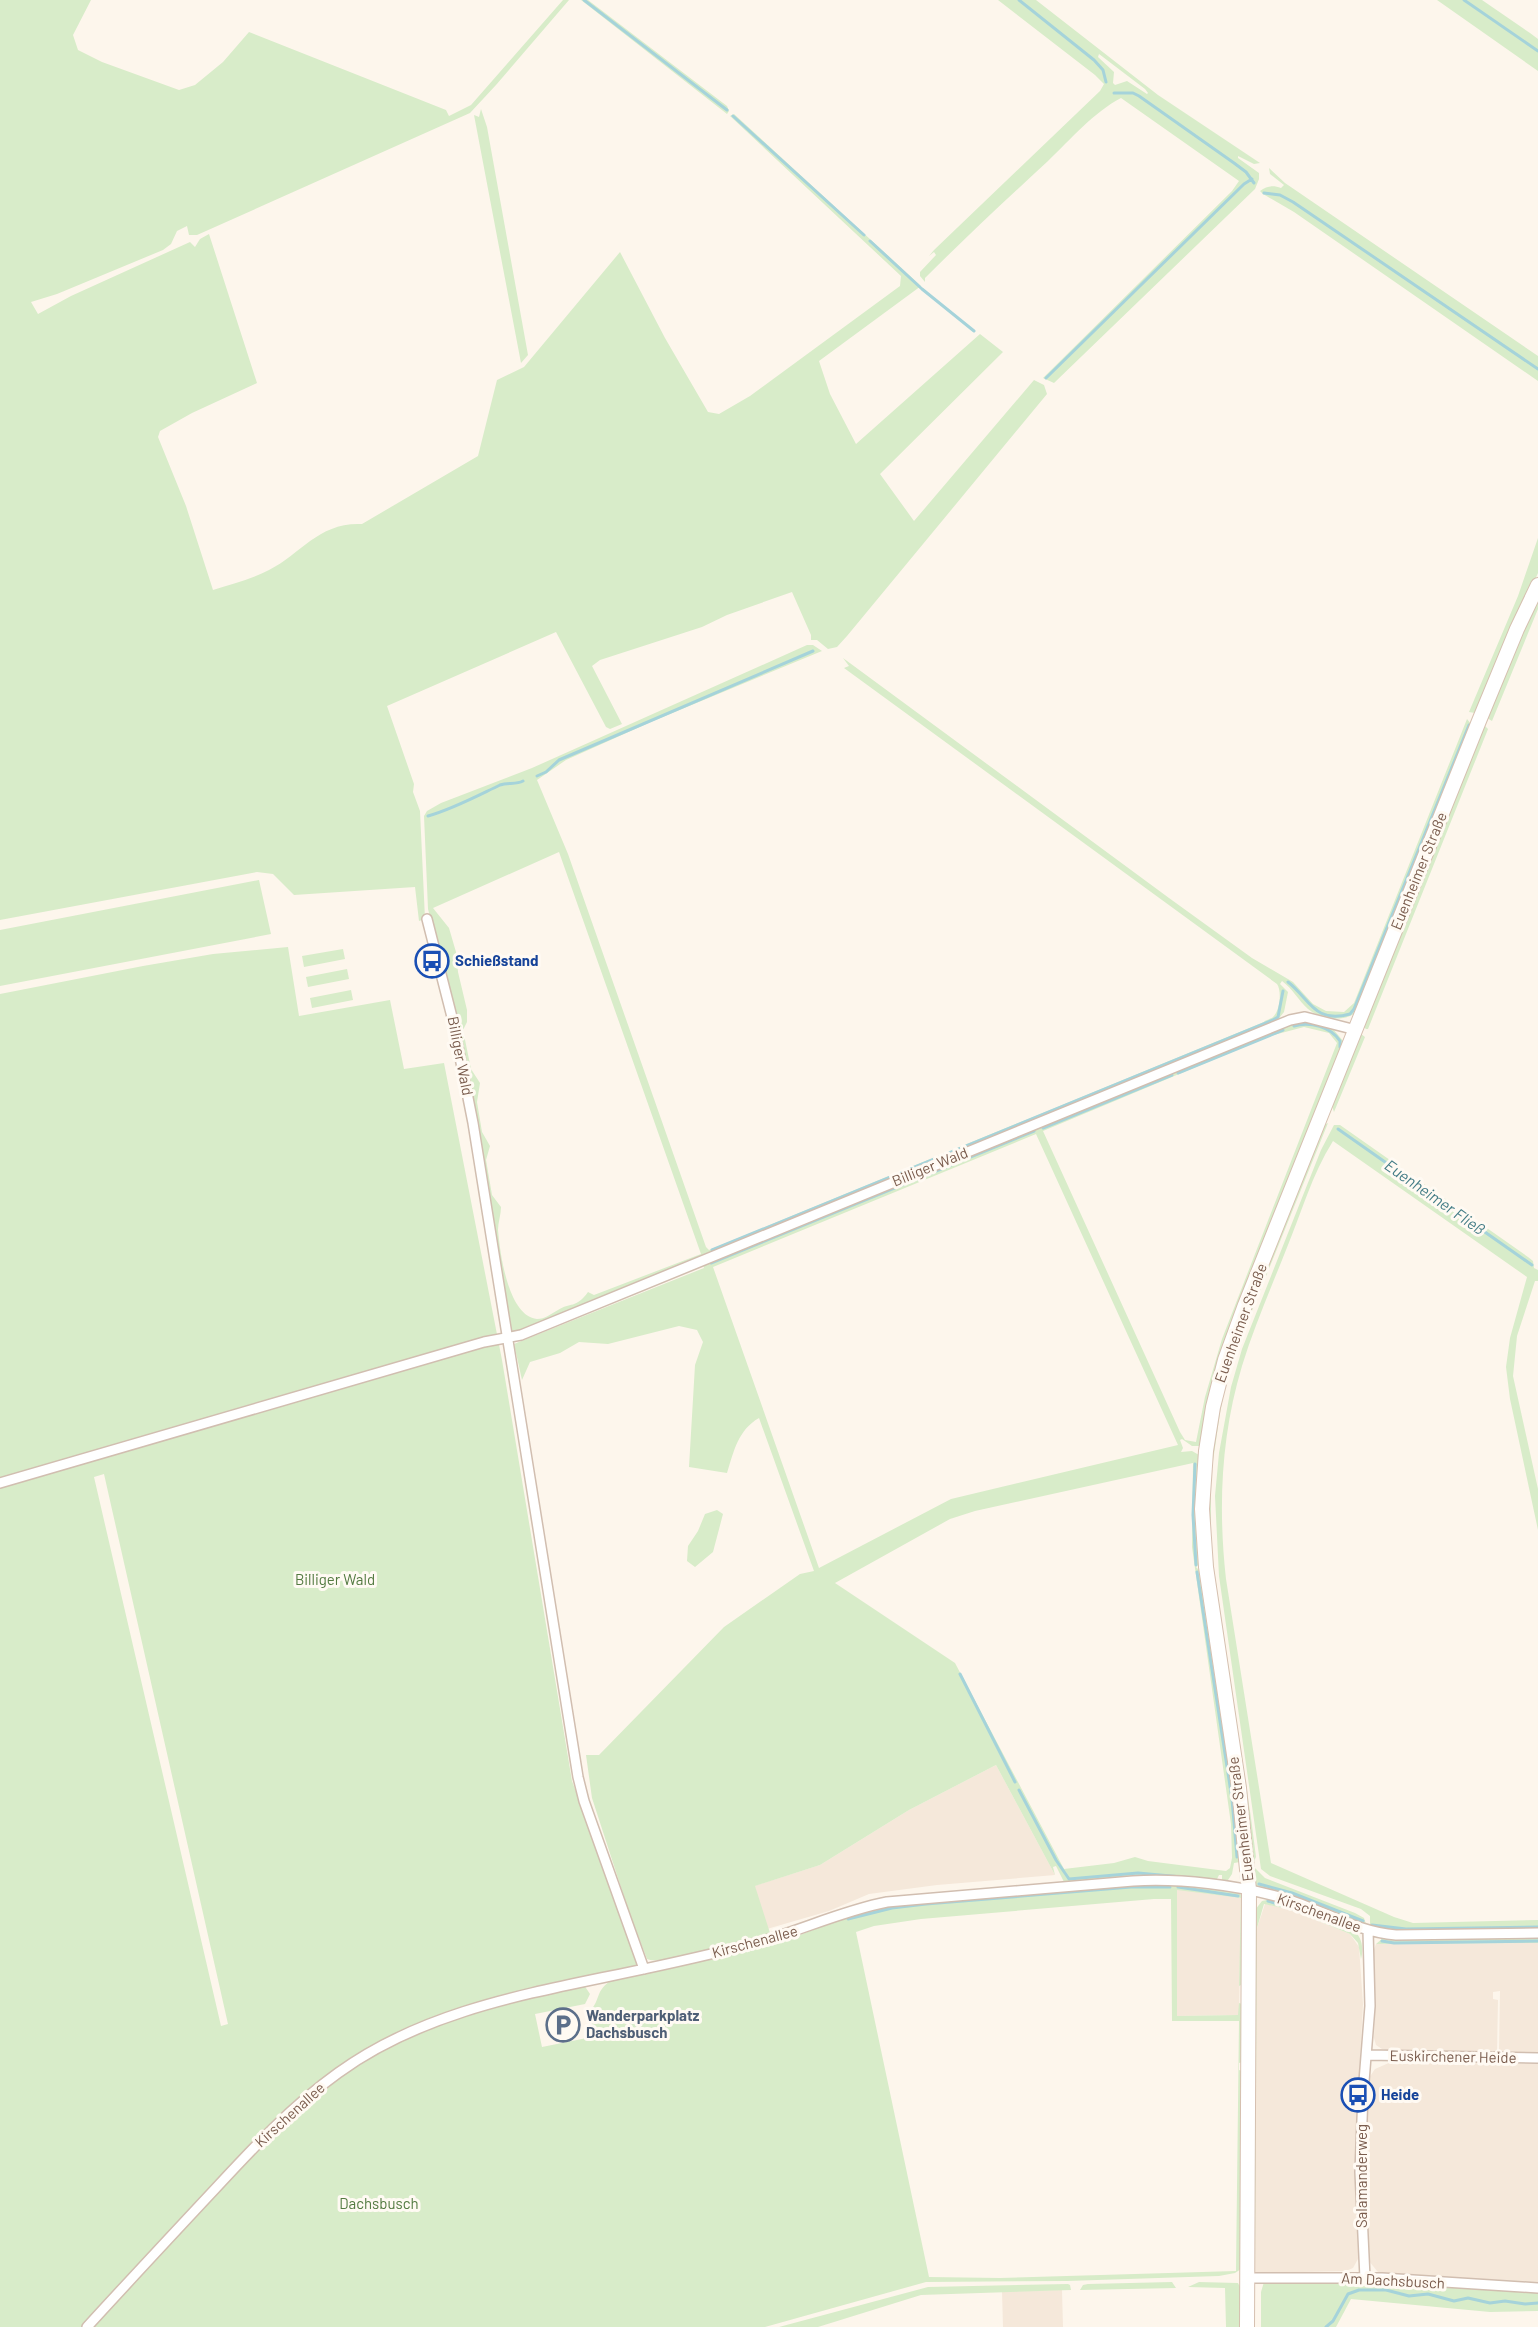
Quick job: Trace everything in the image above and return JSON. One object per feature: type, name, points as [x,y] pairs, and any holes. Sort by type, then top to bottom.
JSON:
[{"type":"main road","name":"Euenheimer Straße","points":[[1247,2327],[1249,1890],[1239,1788],[1205,1563],[1202,1509],[1206,1451],[1218,1388],[1233,1339],[1508,651],[1538,585]]},
{"type":"street","name":"Billiger Wald","points":[[427,919],[452,1017],[473,1122],[578,1777],[584,1801],[644,1969]]},
{"type":"street","name":"Billiger Wald","points":[[0,1483],[506,1337],[521,1335],[1284,1023],[1305,1017],[1356,1030]]},
{"type":"street","name":"Kirschenallee","points":[[87,2327],[255,2147],[303,2101],[355,2061],[413,2030],[520,1995],[779,1937],[858,1909],[887,1902],[1146,1880],[1249,1890],[1305,1906],[1368,1930],[1396,1935],[1538,1933]]},
{"type":"street","name":"Salamanderweg","points":[[1365,2278],[1360,2172],[1370,2006],[1368,1930]]},
{"type":"street","name":"Euskirchener Heide","points":[[1367,2055],[1538,2058]]},
{"type":"street","name":"Am Dachsbusch","points":[[1247,2278],[1365,2278],[1538,2288]]},
{"type":"shaded area","points":[[996,1765],[1055,1875],[937,1885],[869,1894],[829,1911],[767,1929],[754,1886],[820,1865],[909,1810]]},
{"type":"shaded area","points":[[1177,1889],[1241,1898],[1239,2015],[1177,2016]]},
{"type":"shaded area","points":[[1265,1904],[1292,1910],[1350,1934],[1359,1947],[1363,2004],[1356,2136],[1358,2259],[1353,2268],[1346,2271],[1255,2273],[1257,1928]]},
{"type":"shaded area","points":[[1538,1943],[1538,2053],[1499,2053],[1500,1991],[1493,1992],[1493,1999],[1498,2000],[1497,2053],[1393,2051],[1376,2045],[1372,1955],[1376,1944]]},
{"type":"shaded area","points":[[1391,2062],[1538,2064],[1538,2283],[1382,2274],[1369,2261],[1366,2150],[1368,2085],[1369,2078],[1375,2069]]},
{"type":"shaded area","points":[[1062,2290],[1063,2327],[1003,2327],[1002,2291]]},
{"type":"green space","points":[[0,0],[91,0],[73,35],[78,50],[102,62],[179,90],[195,85],[223,62],[249,32],[446,110],[449,116],[471,105],[563,0],[569,0],[470,113],[197,235],[189,235],[187,226],[177,231],[171,244],[163,250],[57,294],[31,302],[38,314],[71,296],[190,242],[195,247],[200,239],[209,234],[257,383],[192,413],[160,431],[158,437],[186,506],[213,590],[269,570],[322,533],[347,525],[362,524],[478,456],[497,380],[524,367],[620,252],[665,338],[708,412],[719,414],[750,396],[900,286],[901,276],[730,116],[734,114],[921,286],[819,361],[830,394],[856,444],[980,334],[1003,352],[880,474],[914,521],[1034,380],[1044,385],[1047,394],[837,647],[828,649],[817,640],[811,640],[811,635],[792,592],[727,615],[702,627],[600,660],[592,666],[622,724],[610,729],[606,727],[556,632],[387,706],[414,784],[413,792],[420,811],[425,919],[419,921],[415,887],[294,895],[273,874],[257,872],[0,920]]},
{"type":"green space","points":[[581,0],[588,0],[727,106],[729,111],[727,114]]},
{"type":"green space","points":[[998,0],[1036,0],[1158,95],[1260,163],[1254,164],[1238,156],[1259,173],[1259,179],[1255,189],[1054,383],[1043,378],[1232,191],[1239,181],[1121,98],[1083,126],[940,263],[925,278],[925,282],[920,272],[936,255],[934,252],[929,256],[934,250],[1100,91],[1104,84]],"holes":[[[1099,54],[1145,89],[1147,94],[1127,81],[1115,85],[1113,83],[1114,72],[1098,57]]]},
{"type":"green space","points":[[1437,0],[1482,0],[1530,33],[1538,39],[1538,71]]},
{"type":"green space","points":[[481,109],[487,127],[528,355],[521,363],[474,115],[479,117]]},
{"type":"green space","points":[[1269,168],[1285,183],[1538,356],[1538,381],[1294,212],[1263,194],[1260,191],[1265,188],[1273,186],[1281,188],[1284,185],[1270,174]]},
{"type":"green space","points":[[1538,538],[1538,573],[1475,713],[1469,712],[1518,596]]},
{"type":"green space","points":[[1538,596],[1538,609],[1492,721],[1487,718]]},
{"type":"green space","points":[[807,645],[813,645],[822,651],[653,721],[566,760],[537,780],[568,854],[706,1247],[709,1250],[1264,1022],[1273,1017],[1279,1006],[1280,996],[1277,984],[844,668],[849,666],[843,658],[1252,958],[1293,982],[1313,1004],[1326,1011],[1344,1012],[1354,1003],[1467,719],[1471,724],[1354,1014],[1337,1019],[1318,1015],[1308,1009],[1282,981],[1280,984],[1288,992],[1284,1012],[1276,1022],[529,1329],[514,1332],[509,1328],[459,1029],[428,909],[424,816],[427,811],[441,803],[532,768]],"holes":[[[559,852],[701,1254],[594,1295],[588,1292],[576,1303],[543,1318],[537,1319],[527,1315],[519,1307],[507,1282],[501,1253],[498,1230],[501,1207],[492,1195],[486,1160],[490,1146],[482,1132],[477,1102],[480,1083],[471,1069],[463,1030],[467,1022],[467,1010],[456,952],[449,928],[433,908]]]},
{"type":"green space","points":[[1484,725],[1488,729],[1368,1029],[1366,1029],[1363,1026]]},
{"type":"green space","points":[[259,880],[271,934],[0,986],[0,930]]},
{"type":"green space","name":"Billiger Wald","points":[[288,947],[299,1016],[390,1000],[404,1069],[444,1063],[502,1360],[572,1781],[639,1964],[537,1987],[461,2008],[334,2072],[83,2327],[0,2327],[0,994],[213,954]],"holes":[[[104,1474],[228,2024],[221,2026],[94,1477]]]},
{"type":"green space","points":[[343,949],[345,959],[304,967],[302,956]]},
{"type":"green space","points":[[347,969],[349,979],[308,987],[306,977]]},
{"type":"green space","points":[[351,990],[353,1000],[312,1008],[310,998]]},
{"type":"green space","points":[[1302,1021],[1333,1029],[1344,1042],[1201,1446],[1192,1446],[1180,1440],[1183,1448],[1181,1452],[1192,1451],[1199,1455],[1200,1563],[1196,1567],[1201,1572],[1235,1800],[1240,1862],[1234,1863],[1232,1874],[1226,1883],[1222,1882],[1222,1875],[1219,1875],[1216,1881],[1144,1876],[1064,1882],[1056,1866],[1053,1867],[1055,1875],[996,1765],[909,1810],[820,1865],[755,1886],[771,1936],[687,1956],[647,1959],[629,1912],[592,1798],[586,1755],[599,1755],[724,1627],[800,1574],[814,1571],[759,1418],[741,1435],[727,1473],[689,1467],[695,1365],[703,1342],[697,1330],[679,1326],[608,1344],[579,1342],[560,1353],[530,1362],[522,1380],[514,1344],[704,1268],[703,1264]],"holes":[[[1304,1027],[1329,1033],[1337,1043],[1222,1339],[1205,1397],[1196,1442],[1185,1440],[1043,1131],[1270,1036]],[[1036,1134],[1178,1445],[951,1499],[819,1568],[713,1267]],[[1193,1463],[1192,1547],[1231,1824],[1232,1858],[1230,1868],[1226,1871],[1148,1861],[1135,1857],[1114,1863],[1064,1869],[955,1663],[835,1583],[950,1519],[975,1511]]]},
{"type":"green space","points":[[1361,1034],[1365,1037],[1334,1112],[1332,1106]]},
{"type":"green space","points":[[1328,1123],[1243,1333],[1225,1387],[1211,1475],[1211,1539],[1214,1569],[1251,1818],[1256,1857],[1254,1861],[1214,1592],[1208,1515],[1210,1462],[1219,1404],[1238,1340],[1324,1125]]},
{"type":"green space","points":[[1334,1125],[1340,1125],[1528,1257],[1533,1261],[1534,1268],[1538,1270],[1538,1281],[1535,1281],[1517,1336],[1513,1376],[1538,1489],[1538,1530],[1510,1399],[1506,1367],[1510,1338],[1527,1277],[1333,1141],[1313,1180],[1242,1366],[1230,1419],[1223,1472],[1222,1525],[1226,1579],[1271,1863],[1394,1917],[1413,1923],[1538,1920],[1538,1931],[1395,1931],[1370,1927],[1370,1916],[1361,1909],[1270,1876],[1261,1869],[1219,1576],[1215,1496],[1219,1453],[1231,1387],[1242,1349],[1321,1150]]},
{"type":"green space","points":[[717,1510],[723,1514],[713,1552],[695,1567],[687,1561],[688,1546],[705,1514]]},
{"type":"green space","points":[[1254,1867],[1265,1878],[1355,1913],[1364,1918],[1366,1924],[1256,1888]]},
{"type":"green space","name":"Dachsbusch","points":[[1154,1883],[1240,1894],[1243,1898],[1243,1984],[1239,1986],[1241,1898],[1177,1890],[1177,2016],[1238,2015],[1239,2003],[1242,2004],[1243,2062],[1239,2063],[1239,2070],[1242,2071],[1241,2269],[1235,2273],[1219,2276],[1067,2281],[926,2282],[765,2327],[91,2327],[290,2117],[353,2066],[400,2039],[477,2011],[584,1985],[590,1994],[585,2004],[535,2014],[542,2047],[592,2037],[587,2013],[592,2009],[603,1987],[615,1978],[790,1939],[856,1913],[887,1905]],"holes":[[[1171,1899],[1172,2021],[1239,2021],[1236,2271],[1000,2278],[929,2277],[856,1932],[874,1926],[921,1919]]]},
{"type":"green space","points":[[1272,1899],[1313,1912],[1352,1929],[1360,1939],[1362,1951],[1361,1959],[1358,1943],[1350,1934],[1292,1910],[1264,1904],[1257,1928],[1255,2273],[1252,2270],[1255,1910],[1262,1901]]},
{"type":"green space","points":[[1538,1936],[1538,1943],[1376,1944],[1383,1938]]},
{"type":"green space","points":[[1172,2282],[1176,2288],[1080,2290],[1083,2285],[1088,2284]]},
{"type":"green space","points":[[1199,2282],[1238,2283],[1242,2291],[1241,2327],[1226,2327],[1225,2288],[1188,2287]]},
{"type":"green space","points":[[1264,2282],[1402,2282],[1538,2291],[1538,2311],[1490,2312],[1351,2299],[1336,2327],[1261,2327],[1261,2292]]},
{"type":"green space","points":[[1068,2284],[1071,2290],[921,2295],[818,2327],[779,2327],[928,2287]]},
{"type":"waterway","points":[[584,0],[727,110]]},
{"type":"waterway","points":[[1019,0],[1094,60],[1103,70],[1106,82]]},
{"type":"waterway","points":[[1464,0],[1538,51]]},
{"type":"waterway","points":[[1114,93],[1133,93],[1139,96],[1246,172],[1254,183]]},
{"type":"waterway","points":[[733,116],[864,235]]},
{"type":"waterway","points":[[1046,378],[1244,184],[1252,179]]},
{"type":"waterway","points":[[1264,193],[1280,195],[1293,202],[1538,369]]},
{"type":"waterway","points":[[870,241],[922,289],[974,331]]},
{"type":"waterway","points":[[537,776],[546,772],[559,760],[813,651]]},
{"type":"waterway","points":[[1288,982],[1320,1013],[1338,1016],[1350,1014],[1354,1009],[1469,725]]},
{"type":"waterway","points":[[428,816],[456,806],[500,785],[523,781]]},
{"type":"waterway","points":[[712,1250],[1273,1020],[1278,1017],[1283,991]]},
{"type":"waterway","points":[[1294,1026],[1307,1024],[1320,1026],[1336,1036],[1340,1041],[1340,1047]]},
{"type":"waterway","points":[[1178,1073],[1283,1030]]},
{"type":"waterway","points":[[1043,1128],[1172,1075]]},
{"type":"waterway","name":"Euenheimer Fließ","points":[[1338,1129],[1532,1265]]},
{"type":"waterway","points":[[711,1263],[1034,1131]]},
{"type":"waterway","points":[[1195,1464],[1193,1515],[1196,1565]]},
{"type":"waterway","points":[[1197,1572],[1232,1799],[1237,1857]]},
{"type":"waterway","points":[[960,1674],[1015,1782]]},
{"type":"waterway","points":[[1019,1790],[1056,1860],[1069,1879],[1138,1873],[1204,1879]]},
{"type":"waterway","points":[[1259,1884],[1292,1893],[1363,1921]]},
{"type":"waterway","points":[[848,1919],[892,1908],[926,1904],[1131,1887],[1170,1887]]},
{"type":"waterway","points":[[1178,1887],[1238,1896]]},
{"type":"waterway","points":[[1268,1901],[1349,1930]]},
{"type":"waterway","points":[[1372,1925],[1406,1929],[1538,1927]]},
{"type":"waterway","points":[[1382,1941],[1394,1943],[1538,1941]]},
{"type":"waterway","points":[[1326,2327],[1333,2321],[1348,2294],[1359,2290],[1386,2290],[1409,2296],[1428,2294],[1454,2301],[1468,2298],[1490,2303],[1505,2301],[1538,2303]]},
{"type":"place","name":"Schießstand","points":[[432,961]]},
{"type":"place","name":"Wanderparkplatz Dachsbusch","points":[[563,2025]]},
{"type":"place","name":"Heide","points":[[1358,2095]]}]
